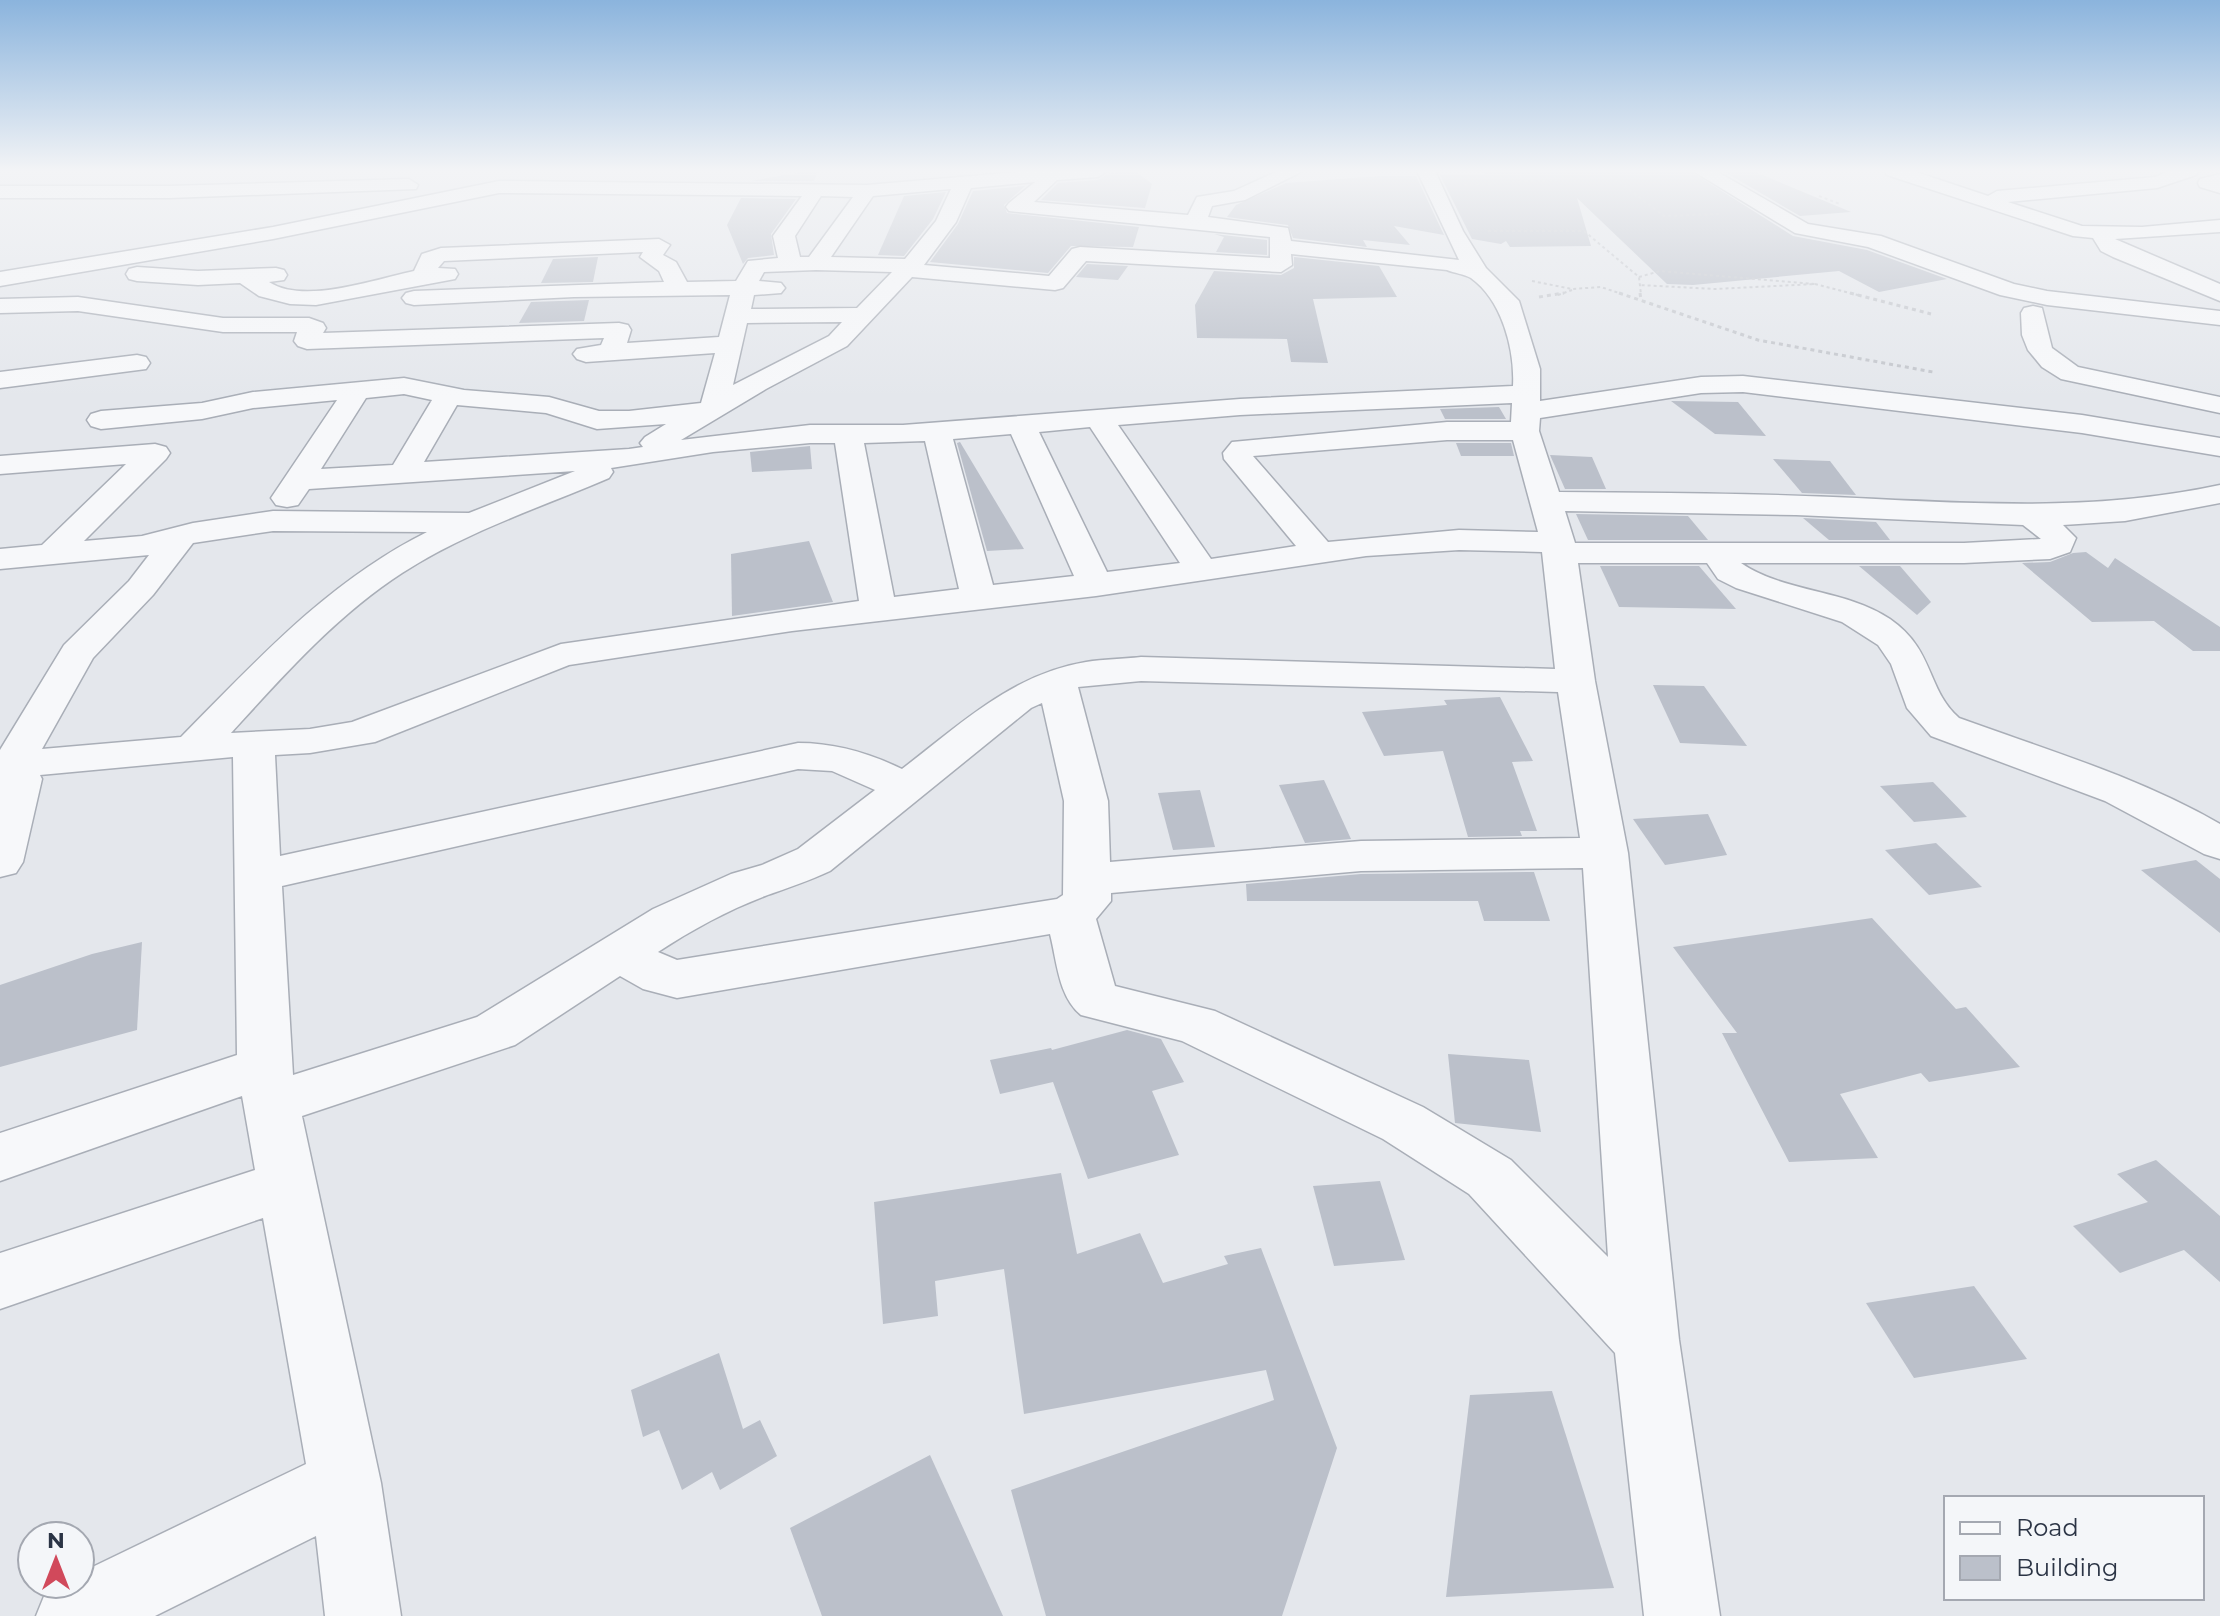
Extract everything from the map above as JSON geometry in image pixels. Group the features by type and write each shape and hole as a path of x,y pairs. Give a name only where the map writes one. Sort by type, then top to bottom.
{"street":[{"path":"0,279 190,246"},
{"path":"198,278 300,246"},
{"path":"786,246 790,263"},
{"path":"816,263 828,246"},
{"path":"193,749 326,614 391,565 476,522 629,458 756,383 824,350 838,341 925,246"},
{"path":"713,410 741,302 756,266 816,263 901,275 1055,283 1080,254 1281,265 1280,246"},
{"path":"1284,246 1448,264 1477,272"},
{"path":"1462,246 1477,272 1507,301 1527,369 1526,412 1554,532 1605,853 1646,1340 1682,1616"},
{"path":"1888,246 2008,290 2040,306 2220,340"},
{"path":"2066,246 2080,251"},
{"path":"2110,246 2155,264 2198,270 2220,278"},
{"path":"75,267 198,278 292,274"},
{"path":"353,270 673,278 741,302 792,288"},
{"path":"246,277 266,293 289,298 341,294 427,270"},
{"path":"273,521 299,480 379,381 427,270"},
{"path":"2198,270 2220,294"},
{"path":"856,288 901,275"},
{"path":"0,326 10,306 91,305 223,325 309,325 314,328 306,337 307,341 405,321 673,278"},
{"path":"2124,281 2149,295 2133,309"},
{"path":"405,321 624,303 741,302 862,315"},
{"path":"2040,306 2133,309 2220,318"},
{"path":"2040,306 2034,341 2052,363 2070,373 2220,405"},
{"path":"0,326 152,314"},
{"path":"405,321 619,330 612,352"},
{"path":"533,358 730,344"},
{"path":"3,382 137,363 74,458"},
{"path":"101,420 202,411 379,381 424,366"},
{"path":"379,381 449,394 549,405 597,420 629,420 713,410"},
{"path":"1319,552 1239,459 1238,453 1242,448 1447,431 1526,412 1701,385 1743,384 2082,424 2220,447"},
{"path":"402,475 449,394"},
{"path":"299,480 629,458 749,439 937,432 1240,407 1526,412"},
{"path":"1099,419 1202,571"},
{"path":"1021,425 1096,585"},
{"path":"937,432 979,598"},
{"path":"848,433 878,610"},
{"path":"0,465 155,453 27,557 0,591"},
{"path":"0,498 38,460"},
{"path":"17,773 193,749 310,741 361,733 561,655 878,610 1202,571 1319,552 1554,532 1796,506 2031,515 2118,513 2180,505 2220,494"},
{"path":"1554,532 1717,553 1964,553 2050,549 2058,545 2059,538 2031,515"},
{"path":"27,557 143,546 181,536 273,521 476,522"},
{"path":"0,862 17,773 77,653 141,588 181,536"},
{"path":"1717,553 1730,572 1748,581 1876,623 1903,652 1915,676 1917,695 1930,715 1945,727 2078,775 2176,816 2220,844"},
{"path":"0,1157 267,1086 496,1031 619,953 705,904 814,860 1017,700 1057,681 1086,673 1141,669 1576,681"},
{"path":"1057,681 1086,801 1080,897 1090,994 1099,1001 1196,1025 1403,1123 1465,1161 1490,1177 1646,1340"},
{"path":"254,743 267,1086 345,1483 363,1616"},
{"path":"259,876 798,756 826,755 857,764 905,788"},
{"path":"619,953 661,976 677,979 1080,897 1361,856 1605,853"},
{"path":"0,1281 287,1185"},
{"path":"74,1616 345,1483"}],"path":[{"path":"1602,246 1639,277"},
{"path":"1639,277 1660,271 1815,284 1931,314"},
{"path":"1477,272 1572,289 1601,287 1758,340 1937,373"},
{"path":"1639,277 1641,300"},
{"path":"1639,285 1715,289 1815,284"}],"building":[{"path":"736,246 773,246 774,255 748,258 743,264"},
{"path":"882,246 912,246 904,256 878,255"},
{"path":"941,246 1071,246 1048,273 930,262"},
{"path":"1219,246 1267,246 1267,255 1216,252"},
{"path":"1628,246 1848,246 1867,250 1947,279 1879,292 1839,271 1693,285 1667,284"},
{"path":"598,257 593,282 541,283 553,259"},
{"path":"1294,257 1379,266 1397,297 1313,299 1328,363 1291,362 1287,339 1197,338 1195,305 1214,271 1281,275 1294,268"},
{"path":"1087,264 1128,266 1118,280 1076,277"},
{"path":"589,300 584,321 519,323 531,302"},
{"path":"1671,401 1738,402 1766,436 1715,434"},
{"path":"1499,407 1506,419 1445,419 1440,409"},
{"path":"960,442 1024,549 987,551 957,443"},
{"path":"1456,443 1511,443 1514,456 1461,456"},
{"path":"810,446 812,469 752,472 750,452"},
{"path":"1550,455 1592,457 1606,489 1565,489"},
{"path":"1773,459 1830,461 1856,495 1802,493"},
{"path":"1576,514 1688,516 1708,540 1588,540"},
{"path":"1803,518 1876,522 1890,540 1829,540"},
{"path":"809,541 833,602 732,616 731,554"},
{"path":"2086,552 2108,568 2115,558 2220,627 2220,651 2193,651 2154,621 2092,622 2022,563 2050,562 2073,553"},
{"path":"1600,566 1699,566 1736,609 1619,607"},
{"path":"1859,566 1900,566 1931,602 1917,615"},
{"path":"1653,685 1704,686 1747,746 1680,743"},
{"path":"1500,697 1533,761 1512,762 1537,831 1520,831 1522,836 1468,837 1443,751 1384,756 1362,712 1447,705 1444,700"},
{"path":"1324,780 1351,839 1305,843 1279,785"},
{"path":"1933,782 1967,817 1914,822 1880,786"},
{"path":"1200,790 1215,847 1173,850 1158,793"},
{"path":"1708,814 1727,855 1665,865 1633,819"},
{"path":"1936,843 1982,887 1929,895 1885,850"},
{"path":"2196,860 2220,879 2220,933 2141,870"},
{"path":"1534,872 1550,921 1484,921 1478,901 1247,901 1246,884 1361,874"},
{"path":"1872,918 1956,1009 1966,1007 2020,1067 1929,1082 1921,1073 1840,1094 1878,1158 1789,1162 1722,1033 1737,1033 1673,947"},
{"path":"142,942 137,1030 0,1067 0,985 92,954"},
{"path":"1127,1030 1161,1039 1184,1082 1152,1091 1179,1155 1088,1179 1053,1082 1000,1094 990,1060 1052,1050"},
{"path":"1448,1054 1529,1060 1541,1132 1455,1123"},
{"path":"2156,1160 2220,1216 2220,1282 2184,1250 2120,1273 2073,1226 2148,1202 2117,1174"},
{"path":"1061,1173 1077,1254 1140,1233 1163,1283 1228,1264 1224,1256 1261,1248 1337,1448 1282,1616 1046,1616 1011,1490 1274,1400 1266,1370 1024,1414 1004,1269 935,1281 938,1316 883,1324 874,1202"},
{"path":"1380,1181 1405,1260 1334,1266 1313,1186"},
{"path":"1974,1286 2027,1359 1914,1378 1866,1303"},
{"path":"719,1353 743,1429 760,1420 777,1456 720,1490 712,1472 682,1490 659,1430 643,1437 631,1390"},
{"path":"1552,1391 1614,1588 1446,1597 1470,1395"},
{"path":"930,1455 1003,1616 822,1616 790,1528"}]}
